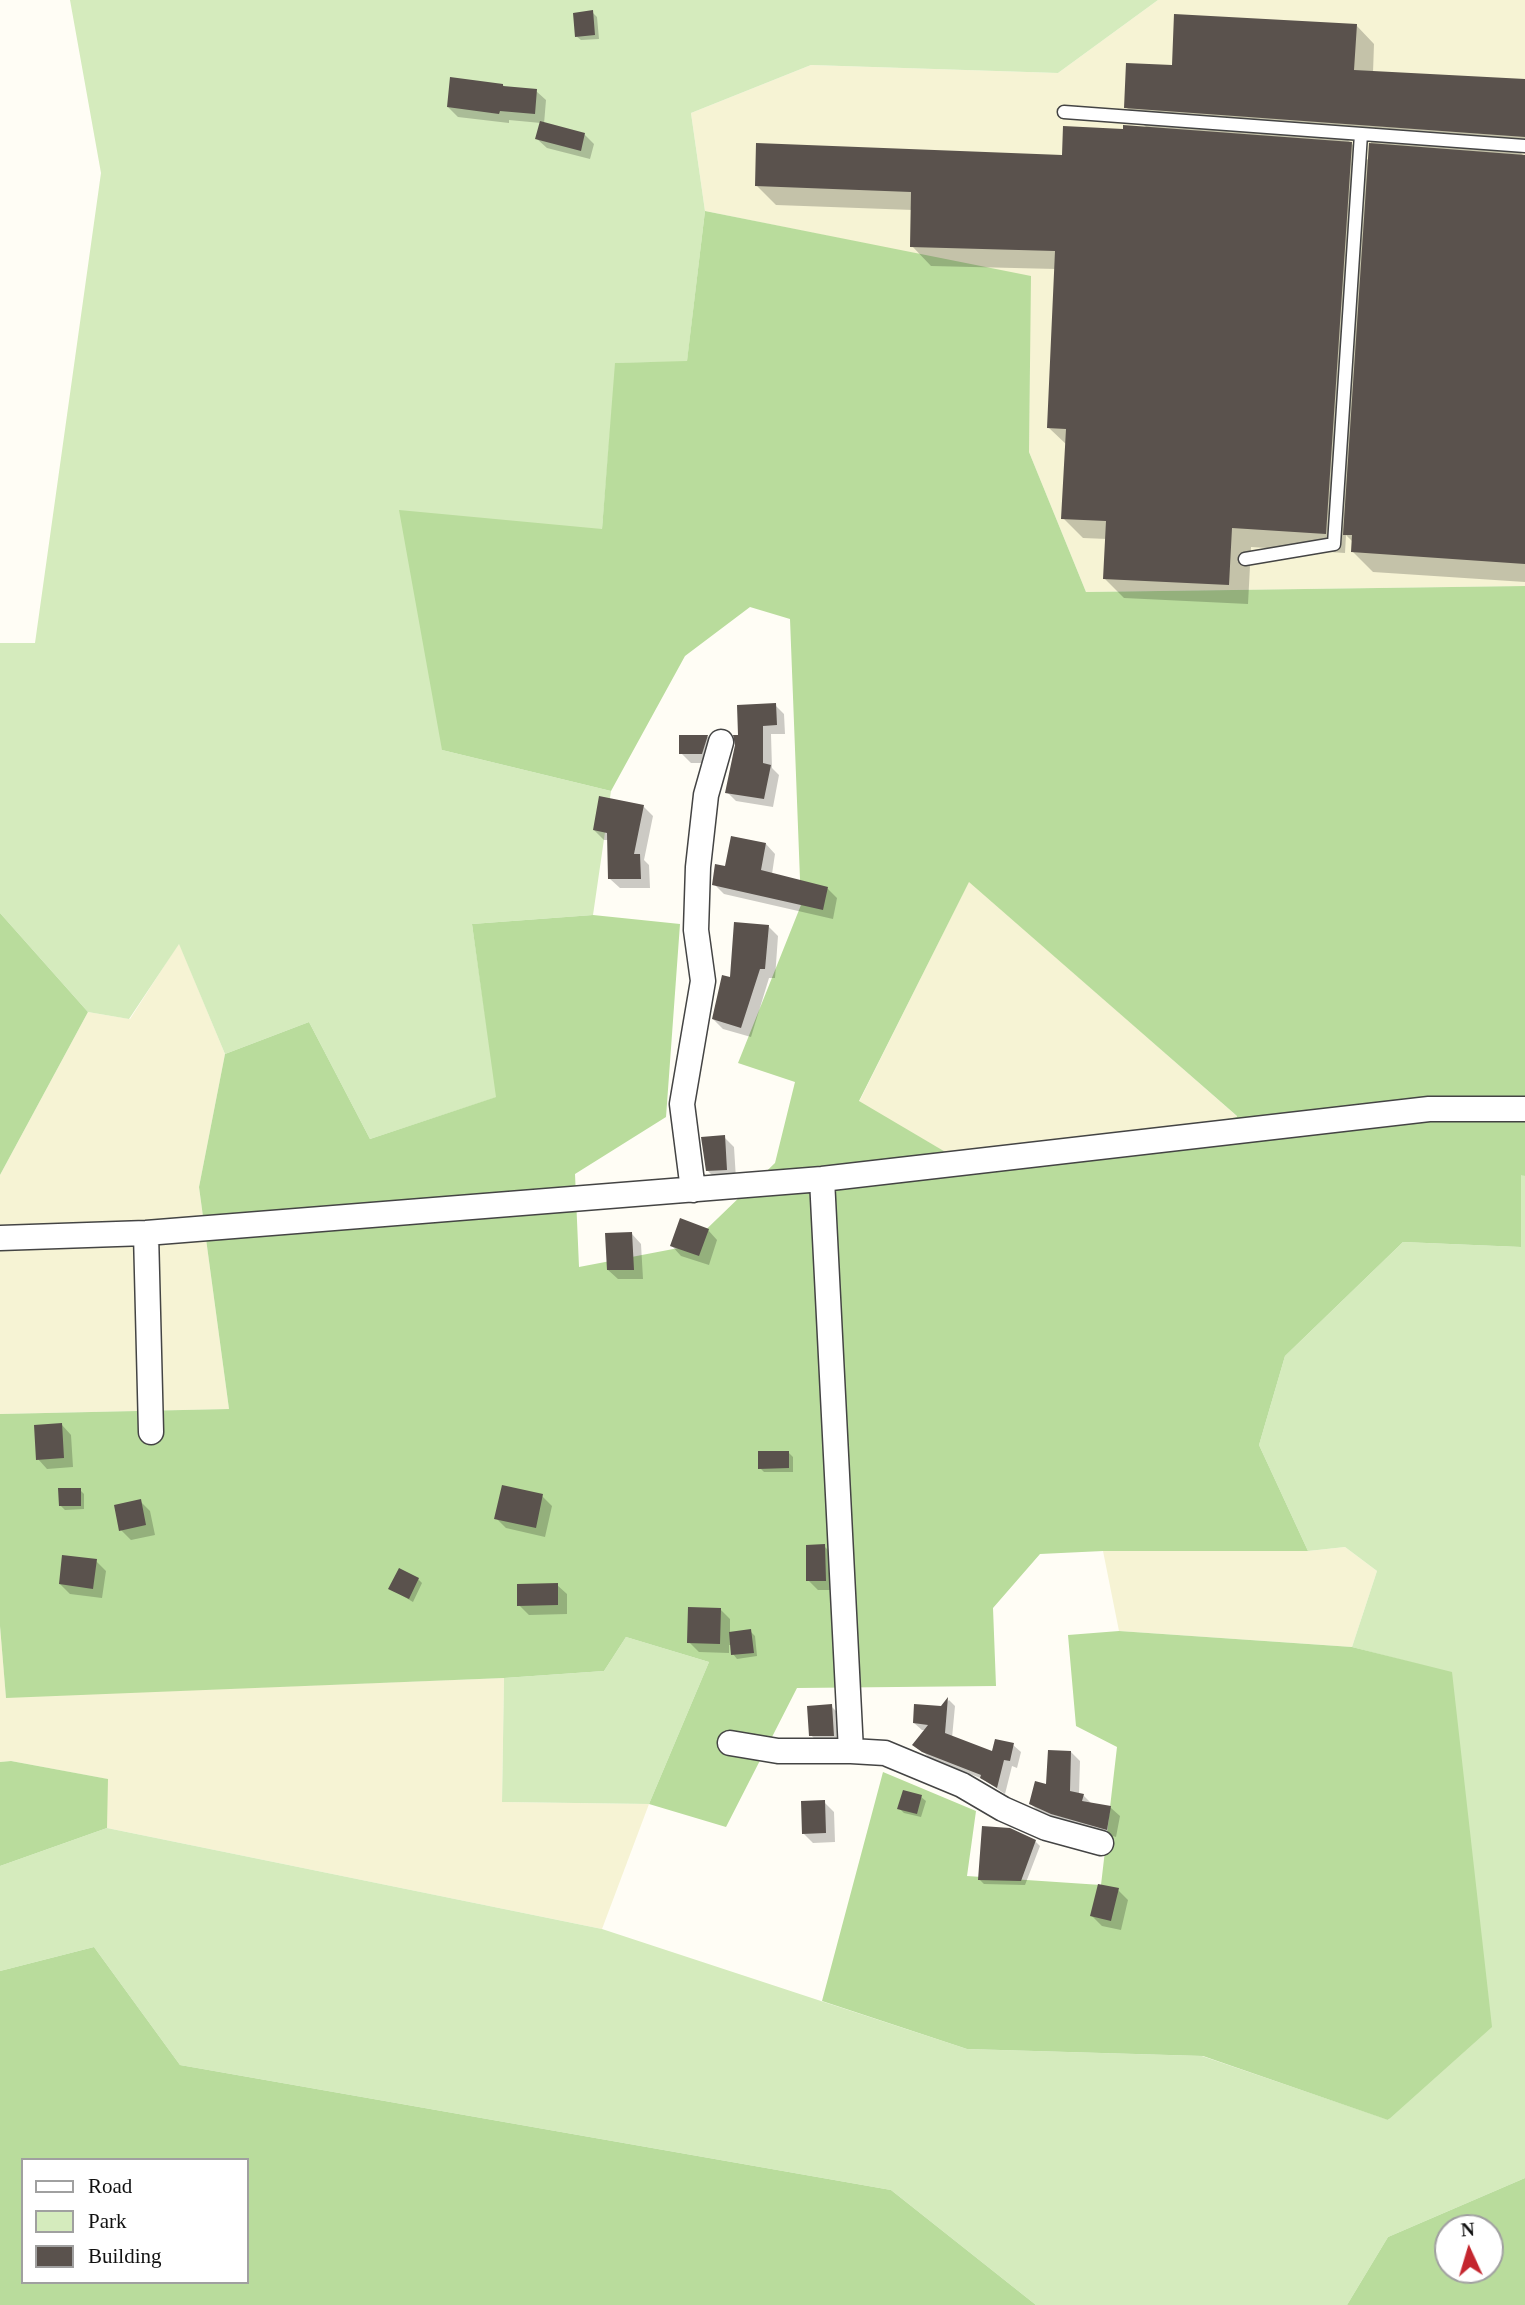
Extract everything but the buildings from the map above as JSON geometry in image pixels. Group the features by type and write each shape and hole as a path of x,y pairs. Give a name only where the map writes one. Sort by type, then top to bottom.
{"street":[{"path":"693,1190 682,1104 703,981 696,930 698,867 706,795 721,742"},
{"path":"0,1238 146,1233 693,1190 822,1179 1429,1109 1525,1109"},
{"path":"822,1179 851,1751"},
{"path":"146,1233 151,1433"},
{"path":"730,1743 778,1751 885,1753 961,1785 1003,1809 1046,1828 1101,1843"}],"lane":[{"path":"1064,113 1525,146"},
{"path":"1245,559 1334,544 1361,134"}],"shaded area":[{"path":"1158,0 1525,0 1525,586 1086,592 1029,452 1030,277 705,211 691,113 811,65 1058,73"},
{"path":"969,881 1238,1117 976,1170 859,1102"},
{"path":"179,943 225,1054 199,1187 229,1409 0,1414 0,1175 88,1012 130,1019"},
{"path":"1345,1547 1377,1571 1352,1647 1119,1631 1103,1551 1308,1551"},
{"path":"0,1626 6,1697 504,1678 502,1802 649,1804 602,1929 107,1828 107,1779 11,1761 0,1762"}],"green space":[{"path":"70,0 1158,0 1058,73 811,65 691,113 705,211 687,362 616,363 602,529 442,750 611,791 593,915 472,924 497,1097 370,1139 309,1022 225,1054 179,944 129,1019 88,1012 0,913 0,643 35,643 101,173"},
{"path":"705,211 1031,276 1029,452 1086,592 1525,586 1525,1176 1521,1175 1521,1247 1403,1242 1285,1356 1259,1445 1308,1551 1103,1551 1040,1554 993,1608 996,1686 797,1688 726,1827 649,1804 709,1662 626,1637 604,1671 504,1678 6,1698 0,1626 0,1414 229,1409 199,1187 225,1054 309,1022 370,1139 496,1097 472,924 593,915 680,924 666,1117 575,1174 579,1267 689,1246 775,1163 795,1082 738,1063 801,905 790,619 750,607 685,656 611,791 442,750 399,510 602,529 615,363 687,361","holes":["969,882 1237,1116 976,1170 859,1101"]},
{"path":"0,913 88,1012 0,1175"},
{"path":"1521,1174 1525,1176 1525,2178 1441,2214 1434,2214 1434,2217 1388,2237 1347,2305 1036,2305 891,2190 180,2065 94,1947 0,1971 0,1866 107,1828 602,1929 967,2049 1202,2056 1389,2120 1452,1673 1352,1647 1377,1571 1345,1547 1308,1551 1259,1445 1285,1356 1403,1242 1521,1247"},
{"path":"1119,1631 1352,1647 1452,1672 1492,2027 1388,2120 1203,2056 967,2049 822,2001 883,1772 976,1811 967,1876 1101,1885 1117,1747 1076,1726 1068,1635"},
{"path":"626,1637 709,1662 649,1804 502,1802 504,1678 604,1671"},
{"path":"11,1761 108,1779 107,1828 0,1866 0,1762"},
{"path":"94,1947 180,2065 891,2190 1036,2305 0,2305 0,1971"},
{"path":"1525,2178 1525,2305 1347,2305 1388,2237 1434,2217 1434,2284 1504,2284 1504,2214 1441,2214"}]}
